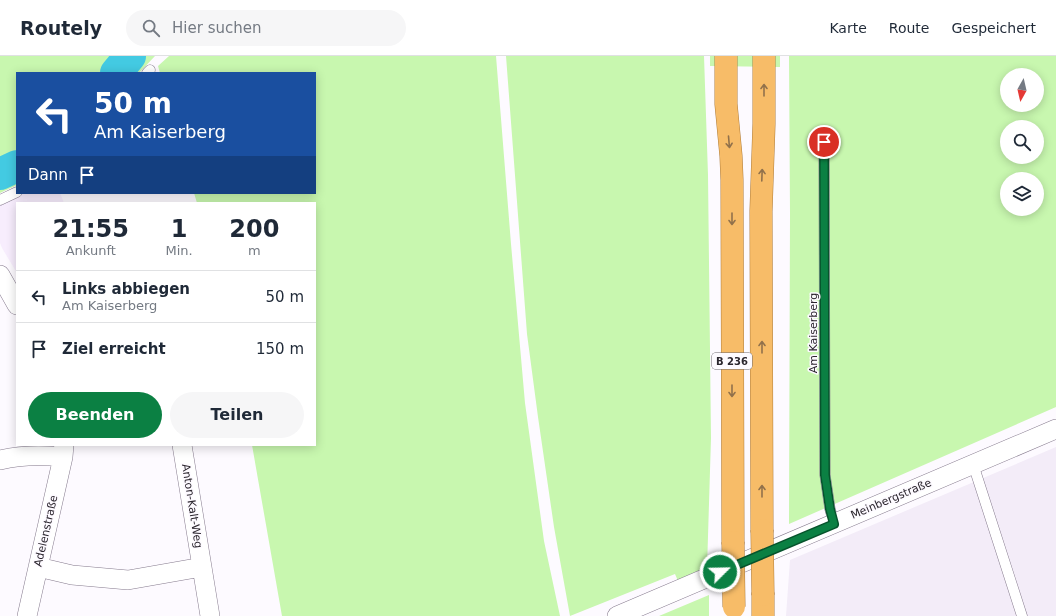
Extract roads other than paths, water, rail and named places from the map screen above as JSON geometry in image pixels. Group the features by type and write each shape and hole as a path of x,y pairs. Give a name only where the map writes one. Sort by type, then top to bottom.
{"highway":[{"name":"B 236","path":"726,56 726,104 732,180 734,612"},
{"name":"B 236","path":"763,606 761,211 764,124 764,56"}],"street":[{"path":"0,275 16,303"},
{"name":"Meinbergstraße","path":"617,616 1056,429"},
{"name":"Anton-Kalt-Weg","path":"182,446 210,616"},
{"path":"0,460 30,456 52,456 64,451"},
{"name":"Adelenstraße","path":"27,616 64,451"},
{"path":"38,566 72,575 128,580 202,567"}],"lane":[{"name":"Am Kaiserberg","path":"824,142 825,475 830,509 834,524"},
{"path":"0,200 16,192"},
{"path":"973,464 1022,616"}],"waterway":[{"path":"117,72 130,56"},
{"path":"0,174 16,166"}]}
